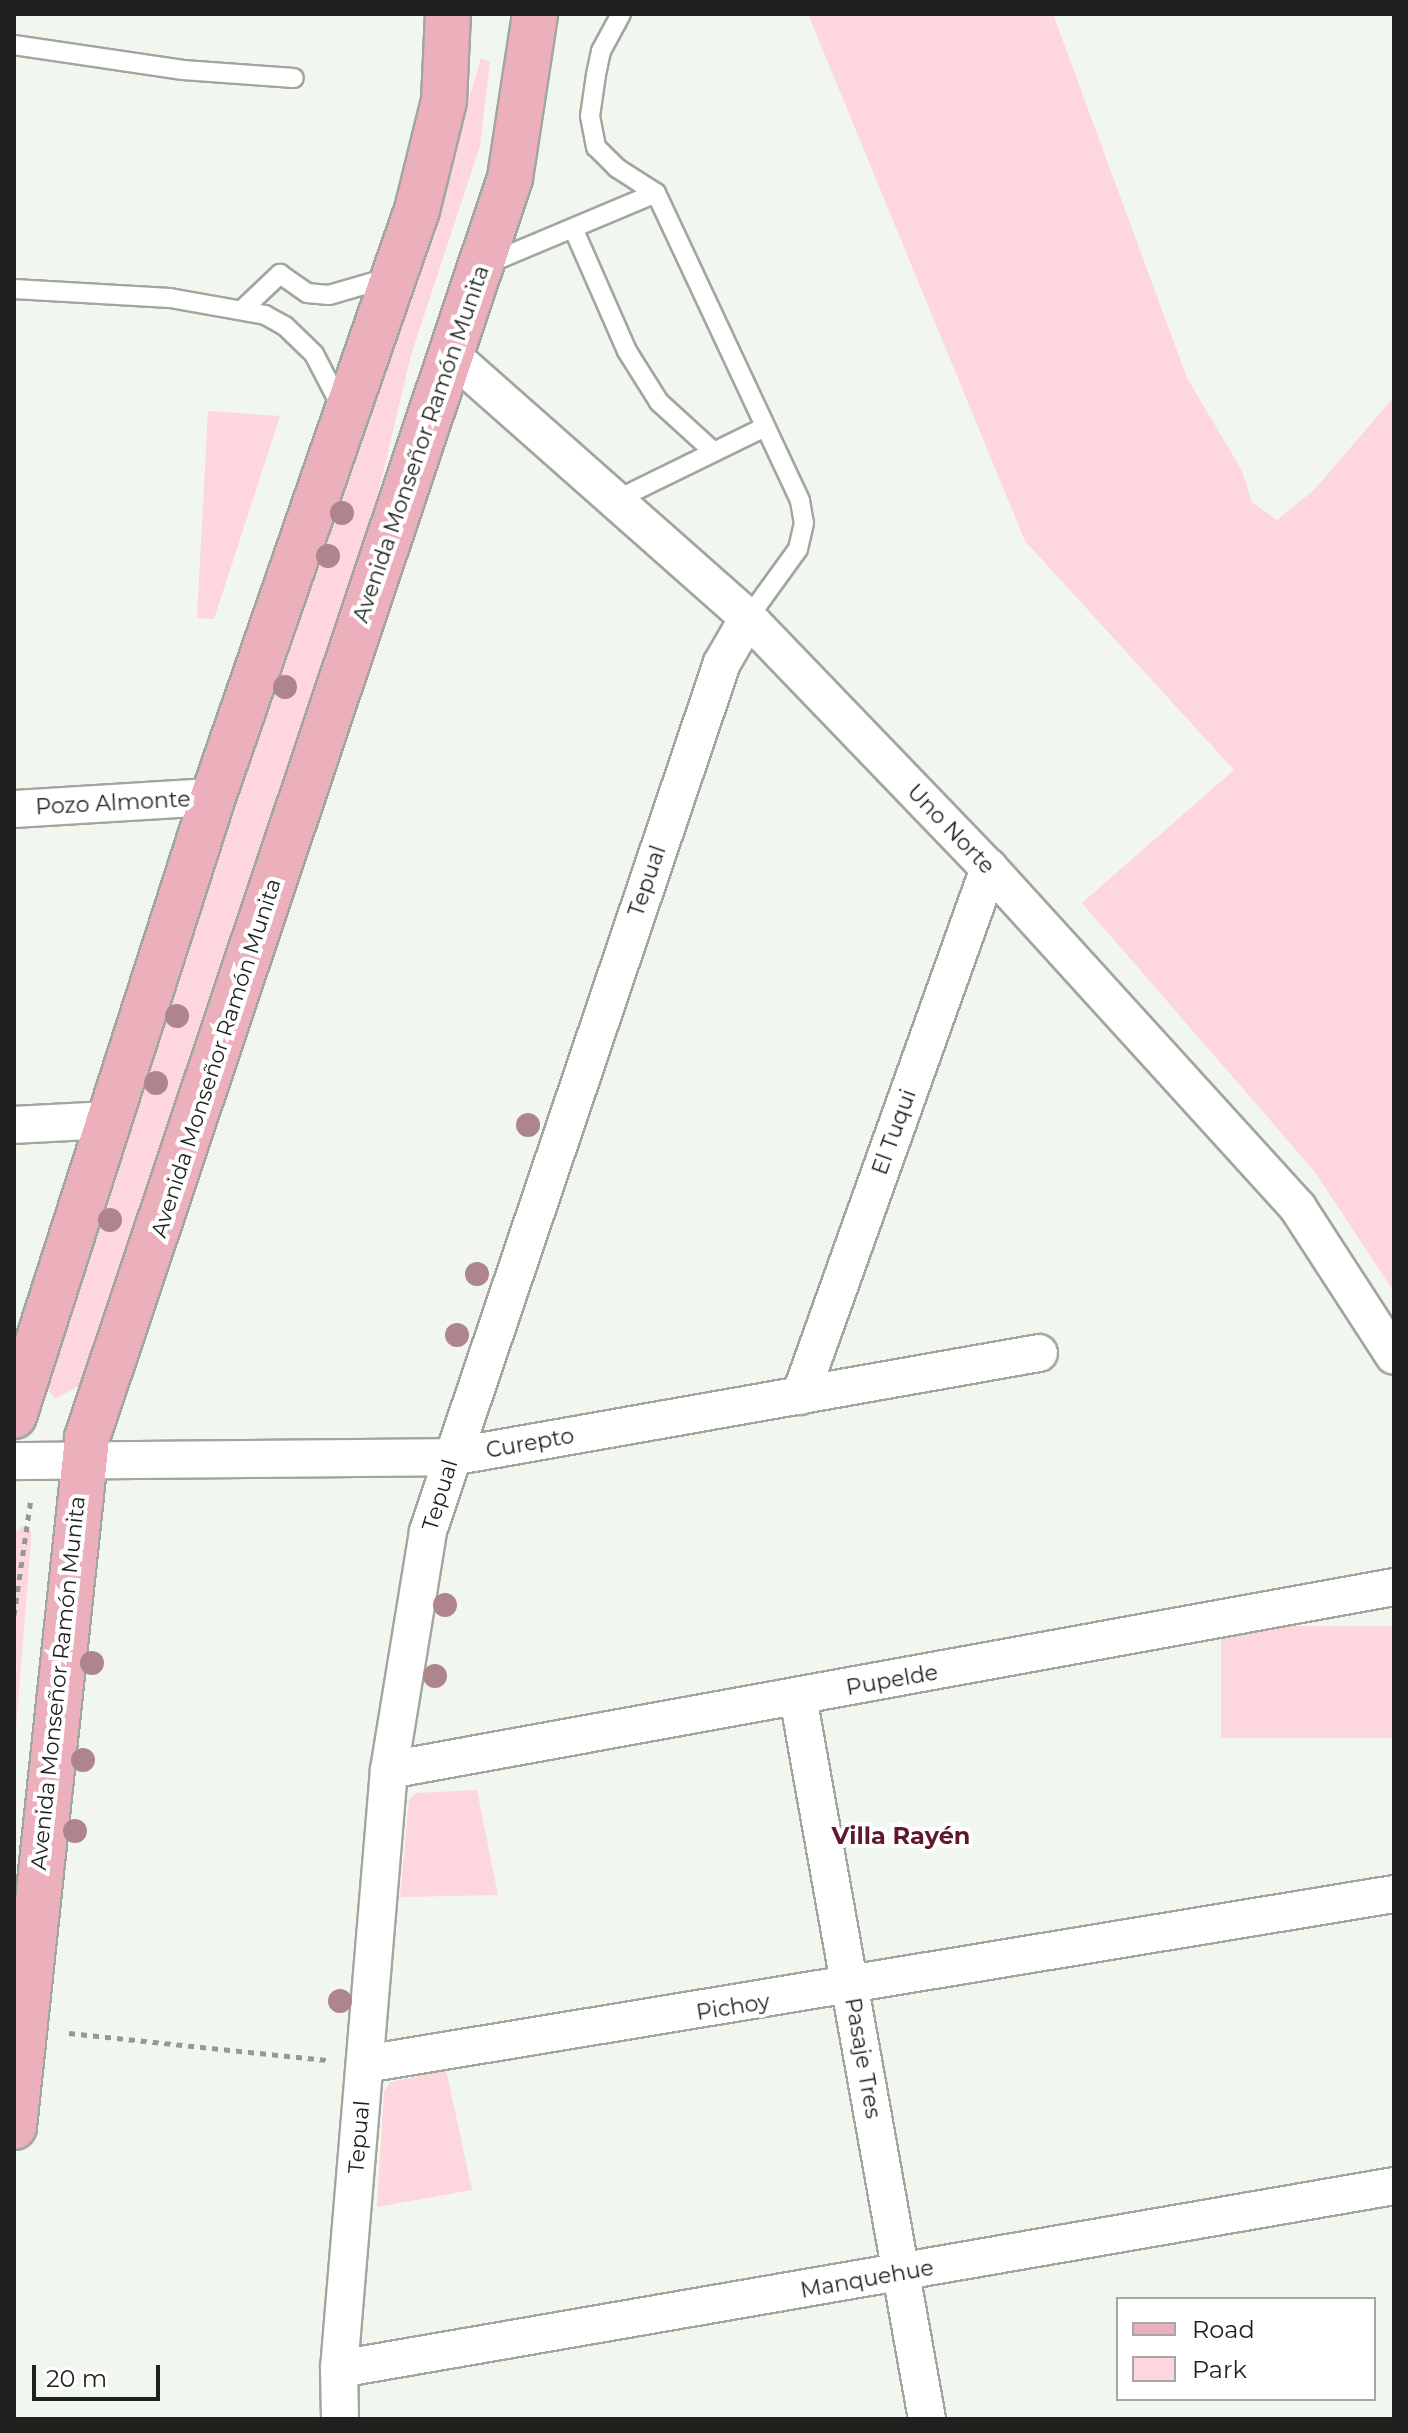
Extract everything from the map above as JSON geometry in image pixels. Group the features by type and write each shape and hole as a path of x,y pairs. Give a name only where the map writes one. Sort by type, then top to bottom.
{"main road":[{"path":"14,1416 213,797 393,277 439,128 448,14"},
{"name":"Avenida Monseñor Ramón Munita","path":"14,2127 82,1459 481,267 518,144 535,14"}],"street":[{"name":"Uno Norte","path":"451,355 618,499 748,618 989,868 1298,1208 1394,1356"},
{"name":"Tepual","path":"340,2419 339,2369 389,1770 428,1531 722,663 748,618"},
{"name":"Pozo Almonte","path":"14,809 213,797"},
{"name":"El Tuqui","path":"800,1396 989,868"},
{"path":"14,1125 110,1120"},
{"name":"Curepto","path":"14,1461 451,1457 1039,1353"},
{"name":"Pupelde","path":"389,1770 1394,1587"},
{"name":"Pasaje Tres","path":"798,1697 927,2419"},
{"name":"Pichoy","path":"365,2064 850,1987 1394,1894"},
{"name":"Manquehue","path":"339,2369 1394,2186"}],"lane":[{"path":"621,14 601,51 592,133 603,156 656,193 800,501 803,536 748,618"},
{"path":"14,45 183,70 294,78"},
{"path":"481,267 656,193"},
{"path":"573,228 627,351 659,402 714,452"},
{"path":"244,308 280,274 307,293 329,295 393,277"},
{"path":"14,289 244,308 285,326 302,340 344,412"},
{"path":"618,499 765,427"}],"path":[{"path":"69,2033 365,2064"}],"green space":[{"path":"808,14 1053,14 1187,378 1242,471 1252,502 1277,520 1314,490 1394,397 1394,1292 1315,1172 1082,903 1234,770 1025,541"},
{"path":"481,58 490,62 480,146 411,355 372,519 95,1354 80,1385 55,1399 49,1391 51,1374 67,1314 355,422 445,181"},
{"path":"208,411 280,416 214,619 197,618"},
{"path":"22,1526 31,1531 31,1541 14,1753 14,1534"},
{"path":"1221,1626 1394,1626 1394,1738 1221,1738"},
{"path":"477,1790 498,1895 400,1897 409,1800 416,1793"},
{"path":"446,2070 472,2190 377,2207 384,2091 391,2082"}],"district":[{"name":"Villa Rayén","path":"901,1836"}]}
